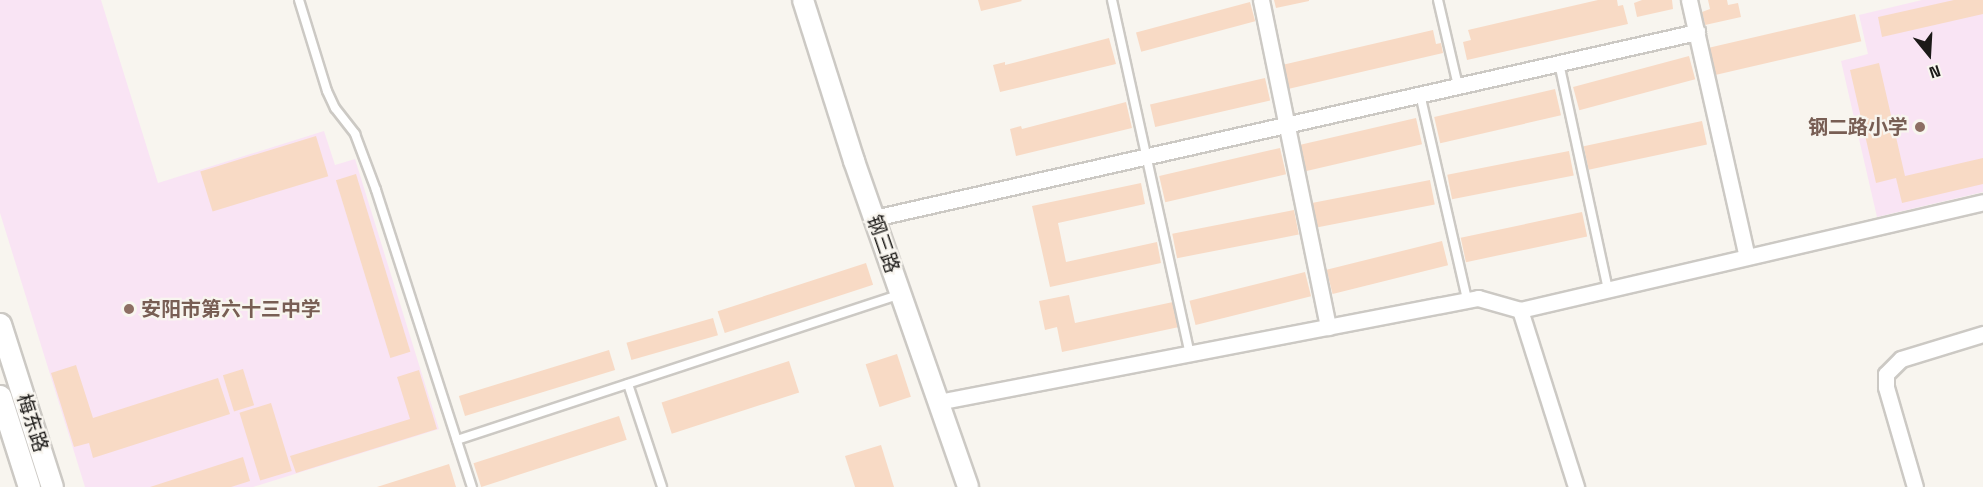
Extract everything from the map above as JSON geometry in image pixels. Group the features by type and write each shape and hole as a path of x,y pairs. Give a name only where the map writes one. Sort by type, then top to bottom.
{"main road":[{"name":"梅东路","path":"0,324 52,487"},
{"name":"梅东路","path":"0,396 29,487"}],"street":[{"name":"钢三路","path":"803,0 874,218 968,487"},
{"path":"1261,0 1328,327"},
{"path":"1689,0 1747,257"},
{"path":"874,218 1696,32"},
{"path":"938,402 1467,300 1491,300 1520,310 1983,202"},
{"path":"1520,310 1576,487"},
{"path":"1915,487 1886,387 1886,374 1901,359 1983,334"}],"lane":[{"path":"299,0 327,91 335,108 355,134 376,190 472,487"},
{"path":"1112,0 1190,354"},
{"path":"1438,0 1458,86"},
{"path":"1559,63 1608,289"},
{"path":"1420,94 1467,300"},
{"path":"457,440 901,295"},
{"path":"628,384 662,487"}],"shaded area":[{"name":"安阳市第六十三中学","path":"0,0 101,0 158,183 324,131 335,165 355,159 439,429 253,487 85,487 0,213"},
{"name":"钢二路小学","path":"1922,0 1983,0 1983,192 1877,217 1841,61 1868,54 1859,15"}],"building":[{"path":"978,0 1021,0 1022,1 981,11"},
{"path":"1274,0 1309,0 1309,1 1276,8"},
{"path":"1598,0 1617,0 1618,6 1623,5 1628,24 1467,60 1463,42 1471,40 1468,30"},
{"path":"1642,0 1672,0 1673,9 1637,17 1634,3"},
{"path":"1708,0 1727,0 1728,5 1738,3 1741,17 1705,25 1702,12 1710,9"},
{"path":"1954,0 1983,0 1983,14 1882,37 1878,17"},
{"path":"1250,2 1255,21 1141,52 1136,33"},
{"path":"1855,14 1861,41 1714,75 1708,48"},
{"path":"1433,30 1436,44 1441,43 1443,53 1288,89 1282,65"},
{"path":"1109,38 1116,64 1000,92 993,65 1005,62 1005,65"},
{"path":"1689,56 1695,79 1579,110 1573,87"},
{"path":"1879,63 1905,176 1983,158 1983,184 1902,203 1896,178 1876,183 1850,70"},
{"path":"1265,78 1270,100 1155,127 1150,105"},
{"path":"1555,89 1561,115 1440,143 1434,117"},
{"path":"1126,102 1132,128 1016,156 1010,129 1021,126 1022,129"},
{"path":"1416,118 1422,144 1302,172 1296,146"},
{"path":"1702,121 1707,144 1589,170 1584,146"},
{"path":"316,136 328,176 213,212 200,171"},
{"path":"1280,148 1286,174 1165,202 1159,176"},
{"path":"1569,151 1574,176 1452,199 1447,175"},
{"path":"356,174 410,352 390,358 336,180"},
{"path":"1430,180 1435,205 1314,228 1309,203"},
{"path":"1141,183 1145,204 1058,223 1066,262 1157,242 1161,263 1050,287 1032,206"},
{"path":"1294,210 1299,235 1177,258 1172,234"},
{"path":"1582,212 1587,236 1466,262 1461,238"},
{"path":"1442,241 1448,265 1333,294 1327,270"},
{"path":"866,263 873,285 725,333 718,311"},
{"path":"1305,272 1311,296 1196,325 1190,301"},
{"path":"1069,295 1075,323 1173,302 1179,327 1062,352 1057,327 1045,330 1039,301"},
{"path":"713,318 718,335 631,360 626,343"},
{"path":"609,350 615,370 465,416 459,396"},
{"path":"897,354 911,397 880,407 866,364"},
{"path":"789,361 799,392 672,434 662,402"},
{"path":"76,365 93,418 218,378 230,414 93,458 89,443 74,447 51,373"},
{"path":"243,369 254,405 234,411 223,375"},
{"path":"419,370 437,429 296,473 290,456 410,419 397,377"},
{"path":"271,403 292,471 260,481 239,413"},
{"path":"619,416 627,440 481,487 473,463"},
{"path":"881,445 894,487 855,487 845,456"},
{"path":"243,457 250,481 231,487 150,487"},
{"path":"449,464 456,487 377,487"}],"place":[{"name":"钢二路小学","path":"1920,127"},
{"name":"安阳市第六十三中学","path":"129,309"}]}
